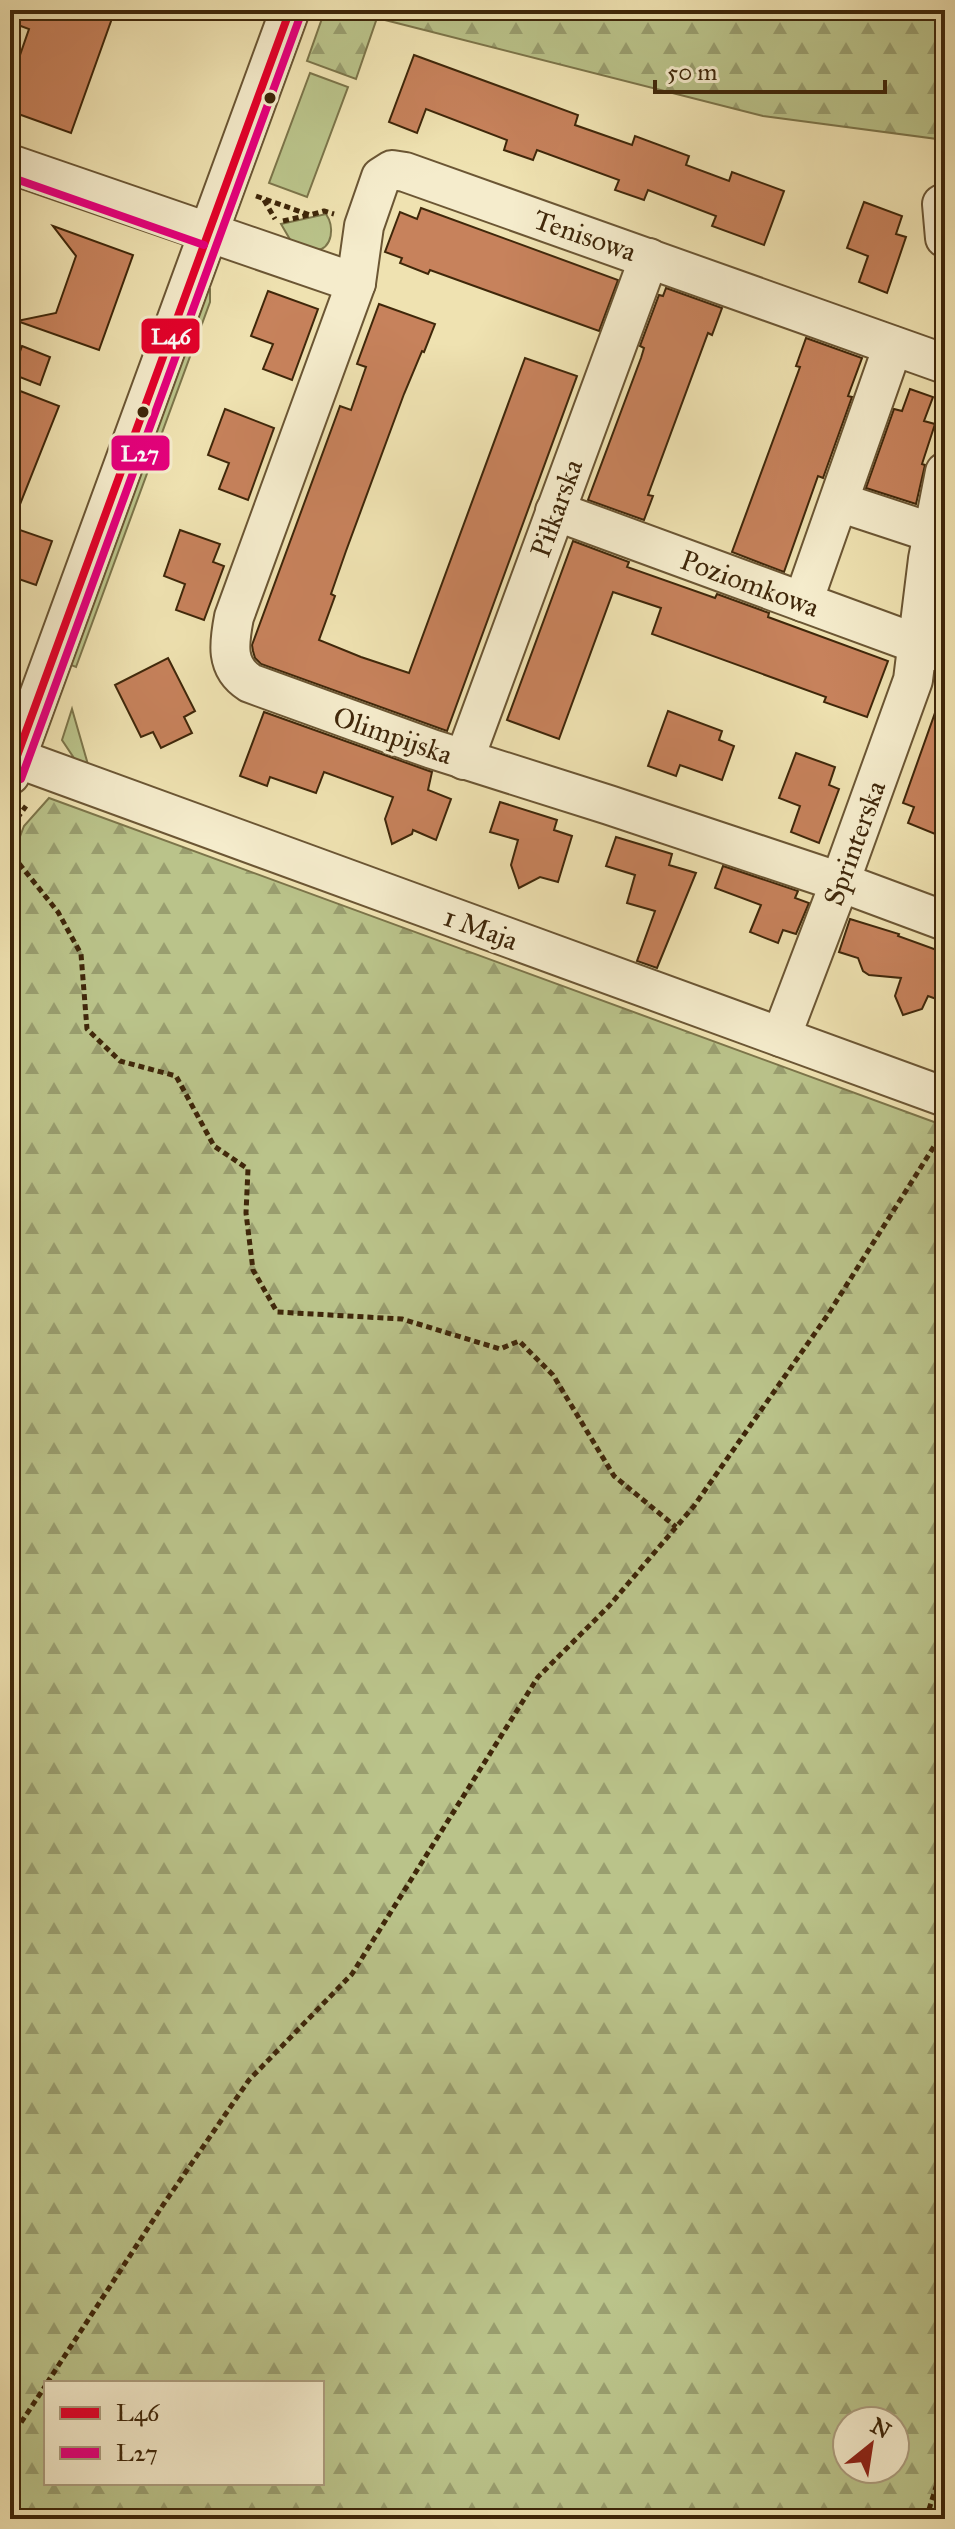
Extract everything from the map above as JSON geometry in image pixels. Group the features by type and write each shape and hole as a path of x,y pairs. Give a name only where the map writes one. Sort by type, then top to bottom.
{"street":[{"path":"19,777 208,234 290,10"},
{"path":"10,164 356,283"},
{"name":"Tenisowa","path":"356,283 364,226 381,177 392,170 405,172 945,364"},
{"name":"Piłkarska","path":"464,760 649,258"},
{"name":"Olimpijska","path":"356,283 234,617 228,646 239,676 250,683 464,760 840,882 945,921"},
{"path":"803,602 893,346"},
{"name":"Sprinterska","path":"781,1037 913,680 931,650 933,533 945,472"},
{"name":"Poziomkowa","path":"555,511 931,650"},
{"path":"834,516 933,533"},
{"name":"1 Maja","path":"19,777 781,1037 945,1097"}],"path":[{"path":"251,194 310,215 324,211 364,226"},
{"path":"10,837 16,820 19,777"},
{"path":"13,856 58,912 81,954 87,1029 120,1061 176,1076 214,1146 248,1169 246,1213 253,1270 277,1312 402,1319 500,1349 519,1341 553,1375 614,1476 676,1527"},
{"path":"48,2381 249,2080 352,1974 538,1677 609,1606 694,1506 827,1316 945,1128"},
{"path":"10,2439 44,2387"},
{"path":"926,2519 945,2458"}],"green space":[{"path":"325,10 945,10 945,140 763,116 377,18 356,79 307,61"},
{"path":"310,73 348,87 307,197 269,183"},
{"path":"326,214 331,236 326,246 315,251 295,248 281,224"},
{"path":"205,286 210,289 210,302 76,667 66,663"},
{"path":"72,709 89,768 74,758 62,740"},
{"path":"49,798 945,1126 945,2519 10,2519 10,863 24,826"}],"building":[{"path":"10,10 115,10 71,133 10,111 10,84 29,29 10,22"},
{"path":"414,55 578,115 575,125 632,145 635,136 689,156 686,165 729,181 732,172 784,191 764,245 712,226 716,216 648,190 644,200 615,190 619,180 537,150 533,160 504,150 507,140 426,109 417,133 389,122"},
{"path":"864,202 902,216 896,234 906,237 887,293 859,282 868,256 847,248"},
{"path":"421,208 618,280 599,331 430,270 428,274 400,263 402,258 385,252 400,212 417,219"},
{"path":"53,226 133,255 99,350 17,321 56,313 76,256"},
{"path":"666,288 722,308 712,335 708,333 648,495 653,496 644,520 588,500 641,358 644,348 640,346 659,295 663,296"},
{"path":"268,291 318,309 292,380 263,369 273,344 251,336"},
{"path":"379,304 435,324 404,394 346,551 331,594 335,596 319,640 361,657 409,673 525,358 577,376 447,731 261,664 255,658 252,645 340,406 351,410 366,367 357,364"},
{"path":"806,338 862,358 848,396 852,397 823,478 818,476 784,572 732,552 800,367 796,366"},
{"path":"22,346 50,357 40,385 12,374"},
{"path":"15,389 59,406 11,527 52,541 36,585 10,576 10,403"},
{"path":"910,389 933,397 924,421 935,424 922,464 925,465 916,504 866,488 894,409 902,411"},
{"path":"225,409 274,428 248,500 219,489 229,463 208,455"},
{"path":"180,530 220,544 213,562 224,566 204,620 176,610 185,584 164,576"},
{"path":"573,541 629,562 627,567 715,598 717,594 769,613 768,617 888,661 867,717 824,702 826,697 652,634 661,608 613,592 559,739 507,720"},
{"path":"168,658 195,711 184,717 192,733 161,748 153,732 141,737 115,685"},
{"path":"941,696 945,697 945,838 908,823 914,807 903,803"},
{"path":"668,711 722,731 719,740 734,746 722,780 680,765 676,776 648,766"},
{"path":"264,712 432,772 428,790 451,799 436,840 413,830 412,834 392,844 385,819 393,797 324,772 316,793 270,777 267,786 240,776"},
{"path":"796,753 835,767 829,785 839,789 819,843 791,832 800,806 779,798"},
{"path":"500,802 557,820 554,830 572,836 558,882 540,877 519,888 511,865 518,840 490,832"},
{"path":"616,837 672,854 669,865 696,873 657,968 637,961 655,911 627,903 635,875 606,866"},
{"path":"723,866 798,891 795,898 809,903 796,934 783,930 778,943 750,932 761,905 715,888"},
{"path":"850,919 945,953 945,1002 928,996 922,1009 903,1015 895,996 901,978 869,975 863,971 858,958 839,952"}],"transit line":[{"name":"L46","path":"10,775 290,10"},
{"name":"L27","path":"21,779 301,14"},
{"name":"L27","path":"10,177 204,245"}]}
